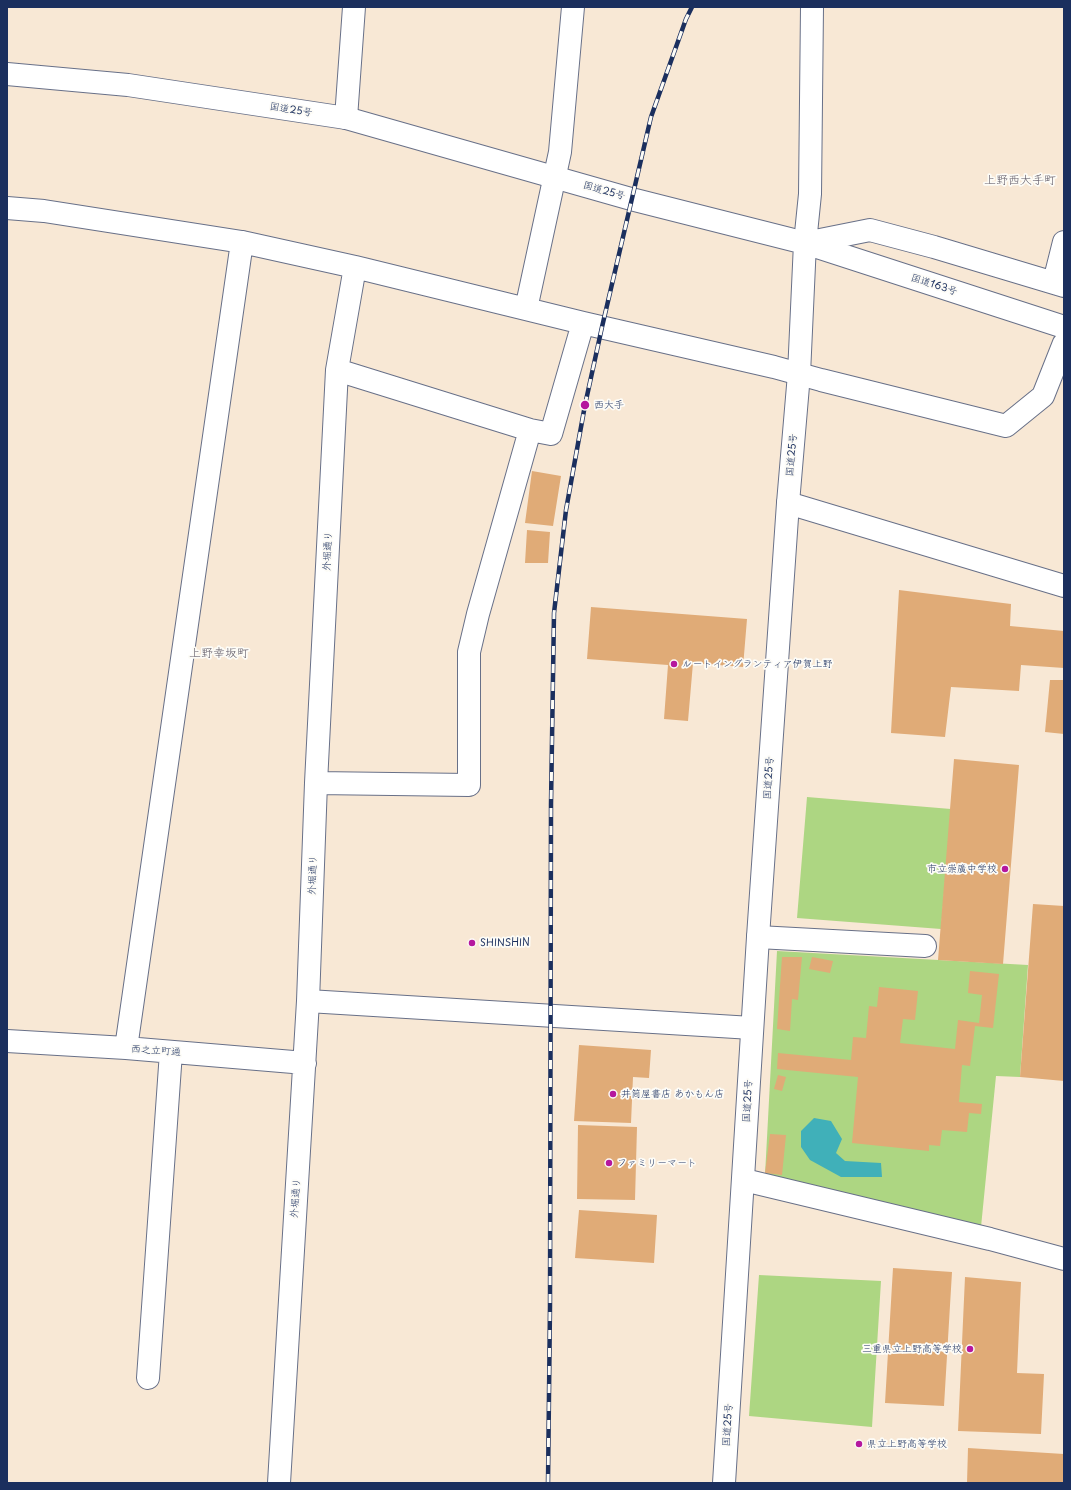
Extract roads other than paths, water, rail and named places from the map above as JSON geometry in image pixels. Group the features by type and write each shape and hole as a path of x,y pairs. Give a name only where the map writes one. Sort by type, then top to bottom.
{"main road":[{"path":"346,118 354,7"},
{"path":"526,309 560,152 572,7"},
{"path":"812,7 810,194 805,243 870,230 934,247 1059,284 1064,242"},
{"name":"国道25号","path":"7,74 128,85 346,118 631,198 805,243 799,374 788,503 758,937 724,1483"},
{"path":"7,208 44,211 242,242 774,367 1006,426 1043,396 1064,343"},
{"path":"126,1048 242,242"},
{"name":"国道163号","path":"805,243 1064,327"},
{"name":"外堀通り","path":"278,1483 305,1062 316,783 337,370 355,268"},
{"path":"337,370 530,430 551,434 583,323"},
{"path":"316,783 469,785 469,652 478,614 530,430"},
{"path":"788,503 1064,586"},
{"path":"758,937 925,946"},
{"path":"308,1001 752,1028"},
{"name":"西之立町通","path":"7,1041 126,1048 305,1062"},
{"path":"148,1378 171,1052"},
{"path":"744,1180 990,1239 1064,1259"}],"water":[{"path":"814,1118 831,1121 842,1139 836,1153 845,1161 881,1163 882,1177 841,1177 810,1160 801,1147 801,1131"}],"railway":[{"path":"548,1483 550,1306 551,804 554,613 566,510 585,405 602,327 651,117 686,19 692,7"}],"place":[{"name":"西大手","path":"585,405"},
{"name":"ルートイングランティア伊賀上野","path":"674,664"},
{"name":"市立崇廣中学校","path":"1005,869"},
{"name":"SHINSHIN","path":"472,943"},
{"name":"井筒屋書店 あかもん店","path":"613,1094"},
{"name":"ファミリーマート","path":"609,1163"},
{"name":"三重県立上野高等学校","path":"970,1349"},
{"name":"県立上野高等学校","path":"859,1444"}],"district":[{"name":"上野西大手町","path":"1020,181"},
{"name":"上野幸坂町","path":"219,654"}]}
